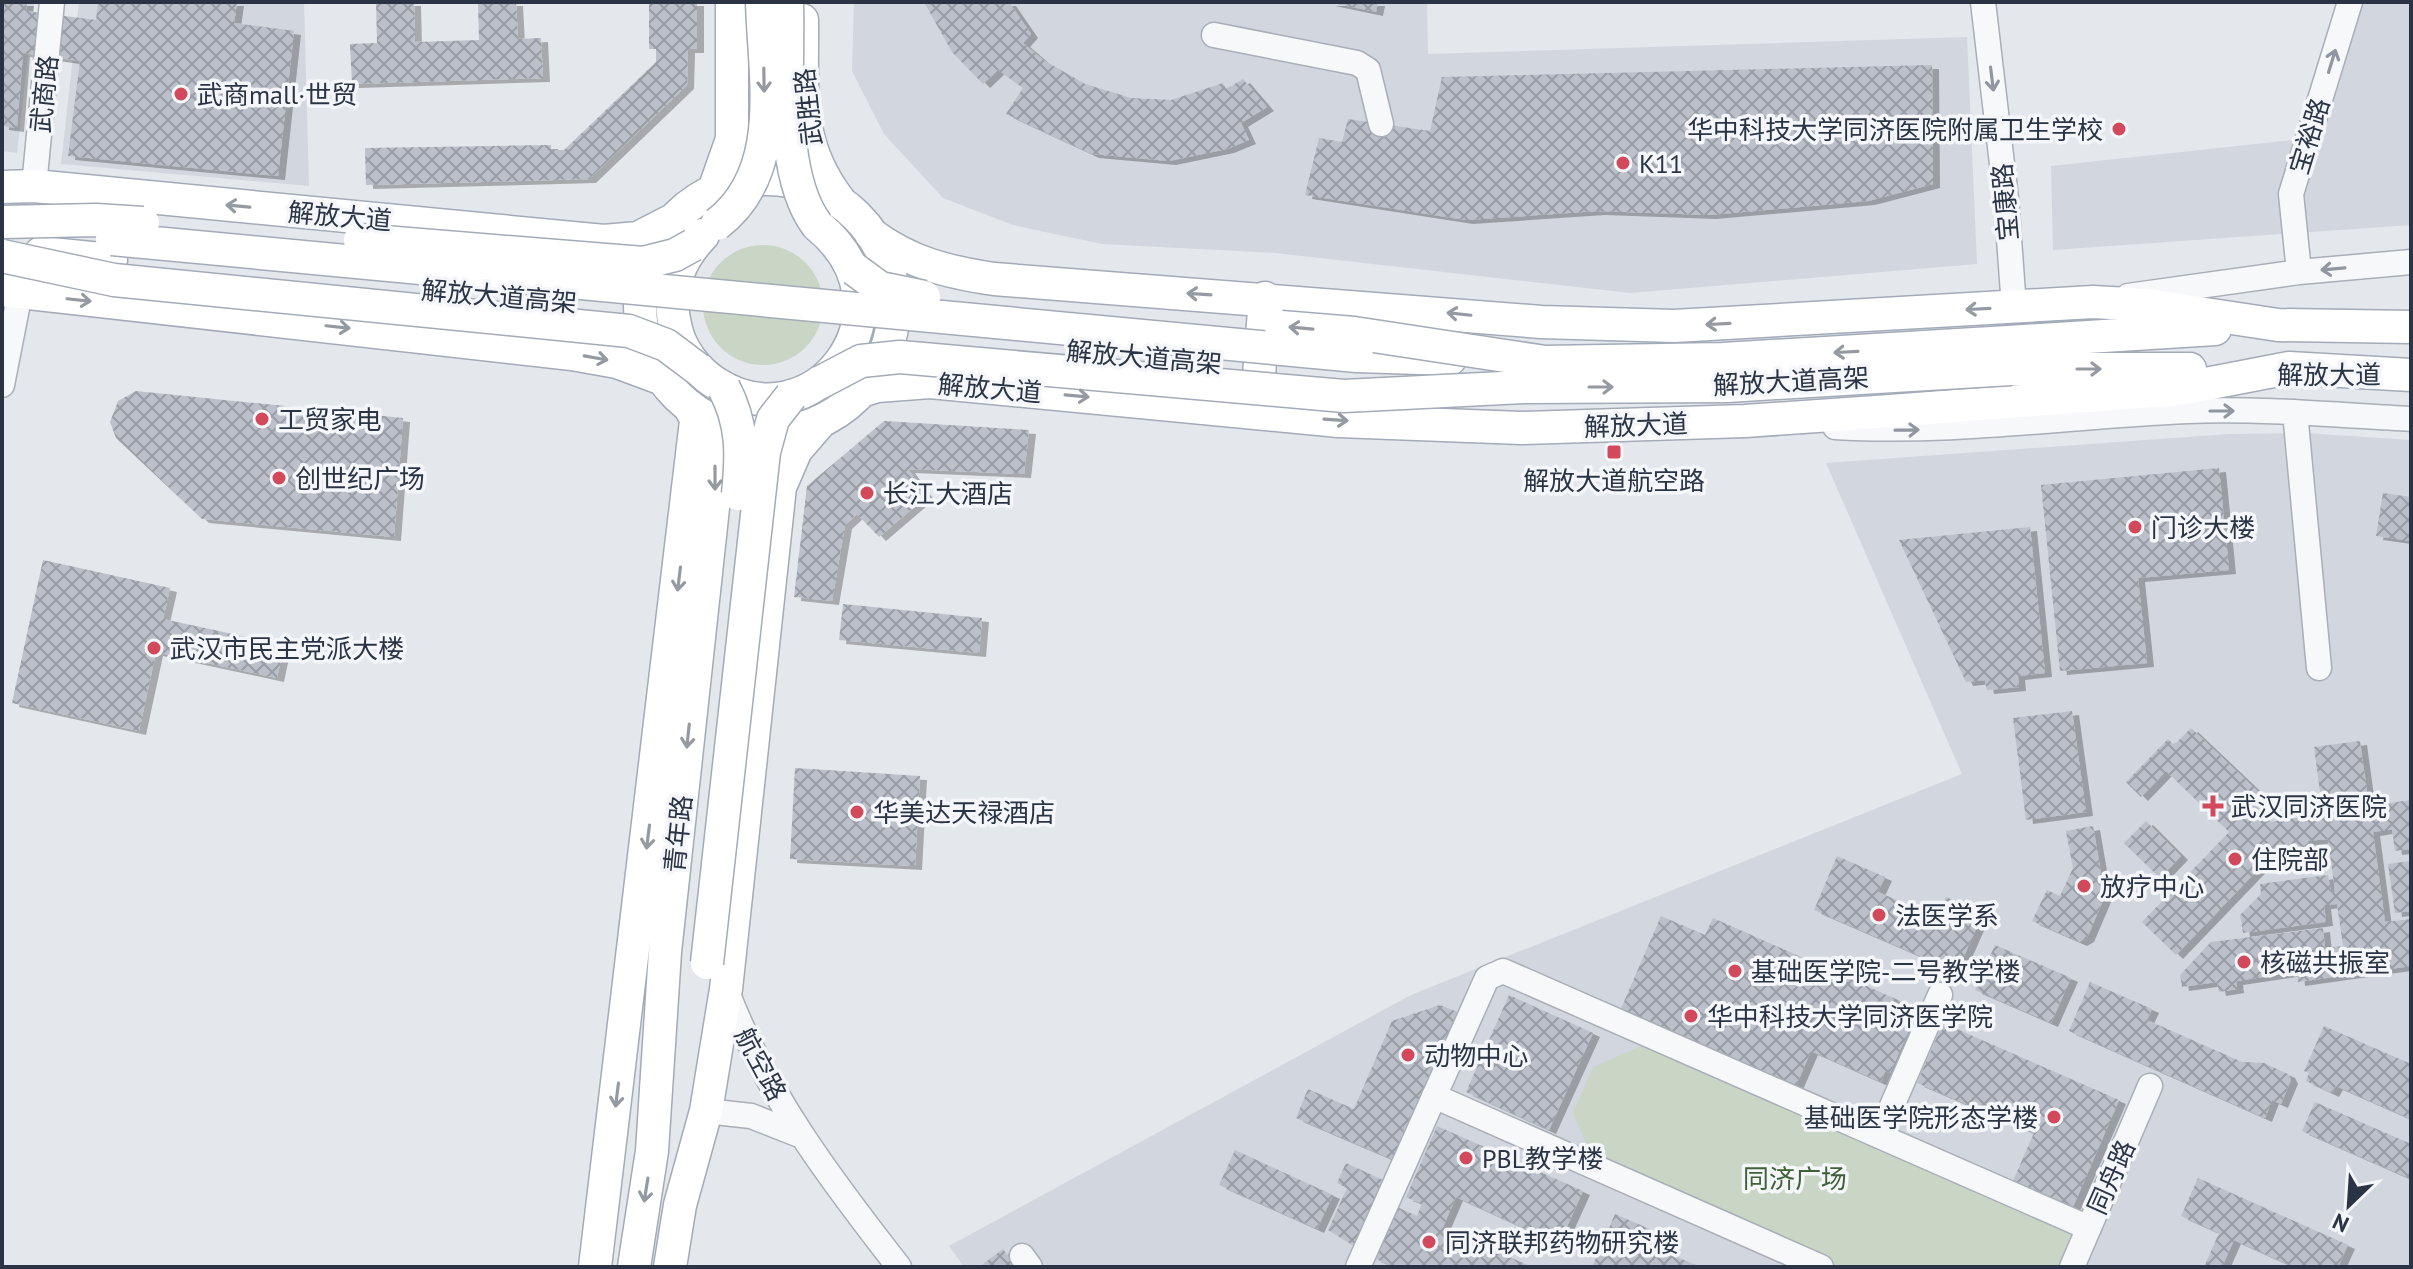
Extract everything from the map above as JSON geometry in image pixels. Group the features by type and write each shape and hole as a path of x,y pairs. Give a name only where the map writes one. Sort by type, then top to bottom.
{"main road":[{"path":"714,190 732,139 732,2"},
{"path":"2,222 122,221 643,263 675,255 693,245 737,209 753,185 760,164 765,127 762,2"},
{"path":"787,2 794,179 806,210 845,252 854,269 861,305 859,323 846,356 821,382"},
{"name":"武胜路","path":"802,2 807,142 824,180 841,203"},
{"path":"675,1244 706,1111 726,989 777,505 796,450 821,421 861,391 882,360 894,318 890,273 871,234 841,203 809,186 775,179 752,179 714,190 673,219 650,254 639,302 642,331 663,379 693,412 742,430 770,432 821,421"},
{"name":"解放大道","path":"2,184 604,241 638,238 673,219"},
{"name":"解放大道高架","path":"2,229 1357,356 1545,362 2009,356 2289,368"},
{"name":"解放大道","path":"871,234 905,256 941,271 994,279 1541,322 1674,326 2093,302 2146,305 2278,325 2411,327"},
{"path":"693,245 682,261 672,298 678,336 698,369"},
{"name":"解放大道高架","path":"2,249 1355,377 1523,387 1727,386 2278,325"},
{"path":"2,256 114,280 629,331 666,345 724,388 758,398 791,396 861,361 900,357 1344,396 1523,387"},
{"path":"854,269 880,288 910,296 1354,333 1545,362"},
{"path":"11,292 572,354 617,362 663,379"},
{"path":"1256,413 1265,298"},
{"path":"1674,326 1677,424"},
{"name":"解放大道","path":"861,391 877,386 930,382 1339,421 1521,428 1745,421 2101,395 2214,385 2289,368 2411,375"},
{"path":"675,1244 741,458 737,418 724,388"},
{"path":"2101,395 2188,411"},
{"path":"652,1151 697,960 764,452 773,419 791,396"},
{"path":"595,1267 693,412"},
{"name":"青年路","path":"634,1267 652,1151 665,952 716,480 712,447 693,412"}],"street":[{"name":"武商路","path":"34,186 52,2"},
{"name":"宝康路","path":"1983,2 2006,198 2014,307"},
{"name":"宝裕路","path":"2299,272 2291,194 2350,2"},
{"path":"1214,35 1357,63 1368,70 1381,124"},
{"path":"2093,302 2299,272 2411,262"},
{"path":"2,385 11,292"},
{"path":"1745,421 1903,431 2188,411 2295,412 2411,419"},
{"path":"2295,412 2319,668"},
{"path":"1358,1267 1487,978 1503,971 2089,1228"},
{"name":"航空路","path":"726,989 745,1040 802,1136 899,1267"},
{"path":"1879,1136 1940,995"},
{"name":"同舟路","path":"2072,1267 2150,1086"},
{"path":"1434,1096 1821,1267"},
{"name":"航空路","path":"706,1111 751,1116 802,1136"}],"shaded area":[{"path":"2,2 34,2 17,153 2,151"},
{"name":"武商mall·世贸","path":"79,2 304,2 309,186 61,164"},
{"path":"854,2 1427,2 1428,54 1967,37 1977,264 1630,293 1275,253 1102,244 1013,225 943,198 884,134 852,71"},
{"path":"2362,2 2411,2 2411,225 2053,250 2051,166 2321,137"},
{"path":"2305,433 2411,440 2411,1267 964,1267 949,1246 1411,995 1962,774 1826,463 2229,434"}],"green space":[{"path":"763,245 786,250 805,263 818,282 823,305 818,328 805,347 786,360 763,365 740,360 721,347 708,328 703,305 708,282 721,263 740,250"},
{"name":"同济广场","path":"1646,1044 2074,1232 2058,1267 1841,1267 1592,1157 1573,1113 1593,1067"}],"building":[{"name":"武商mall·世贸","path":"2,2 27,2 26,11 96,20 98,2 237,2 234,23 294,31 278,176 68,156 80,61 23,53 17,128 2,126"},
{"path":"376,2 414,2 415,42 479,40 478,2 516,2 518,39 541,38 543,78 352,84 350,44 377,43"},
{"path":"649,2 697,2 697,49 688,49 687,85 589,179 366,185 365,148 551,145 551,150 564,150 656,62 656,49 649,49"},
{"path":"924,2 1009,2 1031,34 1023,43 1043,60 1085,84 1131,98 1171,100 1223,83 1226,89 1243,79 1267,107 1241,123 1249,140 1227,149 1169,161 1092,154 1006,114 1023,88 998,70 983,84 952,52"},
{"path":"1328,2 1378,2 1376,12"},
{"name":"K11","path":"1932,65 1933,184 1868,201 1709,215 1598,211 1466,220 1305,195 1319,138 1342,142 1348,119 1430,131 1442,77"},
{"name":"创世纪广场","path":"136,391 403,418 394,537 202,519 116,438 110,422 118,401"},
{"path":"884,421 1029,430 1024,474 908,469 927,496 879,537 857,514 845,525 832,601 794,597 807,486"},
{"name":"门诊大楼","path":"2219,468 2229,570 2138,578 2147,663 2060,671 2041,485"},
{"path":"2383,493 2411,497 2411,541 2376,536"},
{"path":"2030,527 2045,673 2018,676 2019,687 1987,690 1985,680 1966,682 1899,540"},
{"name":"武汉市民主党派大楼","path":"43,560 170,588 163,619 284,645 277,678 156,652 139,731 12,703"},
{"path":"843,604 982,618 979,653 839,640"},
{"path":"2072,711 2086,812 2026,820 2013,718"},
{"name":"住院部","path":"2191,728 2269,802 2258,813 2269,822 2323,814 2314,747 2360,741 2369,806 2411,800 2411,849 2395,851 2392,829 2373,832 2385,922 2411,919 2411,966 2298,982 2297,972 2236,981 2237,989 2219,992 2217,982 2182,987 2180,975 2211,942 2323,928 2325,948 2343,946 2337,904 2324,905 2326,922 2243,933 2240,915 2261,894 2260,884 2328,875 2331,893 2335,892 2328,839 2308,841 2312,864 2294,867 2292,852 2273,854 2176,955 2142,922 2229,832 2166,771 2141,797 2126,782 2168,739 2174,745"},
{"path":"795,768 920,776 915,866 790,859"},
{"path":"2146,821 2181,856 2160,878 2124,843"},
{"name":"放疗中心","path":"2093,826 2105,896 2087,938 2080,942 2032,921 2047,890 2060,896 2073,868 2066,831"},
{"name":"法医学系","path":"1837,856 1885,877 1878,892 1937,917 1946,897 1983,913 1957,972 1814,910"},
{"path":"2411,861 2411,911 2395,913 2388,864"},
{"name":"基础医学院-二号教学楼","path":"1661,916 1705,935 1713,918 1914,1007 1909,1019 1913,1021 1890,1073 1885,1071 1881,1082 1811,1051 1795,1088 1620,1011"},
{"path":"1995,945 2071,978 2051,1023 1975,990"},
{"path":"2090,982 2152,1009 2147,1020 2242,1062 2264,1063 2288,1074 2291,1080 2281,1104 2272,1100 2265,1118 2069,1031"},
{"path":"1509,995 1593,1033 1549,1130 1466,1092"},
{"name":"动物中心","path":"1440,1005 1458,1012 1394,1160 1296,1118 1308,1089 1354,1109 1392,1021"},
{"name":"基础医学院形态学楼","path":"1943,1023 2119,1100 2073,1207 2013,1181 2034,1133 1917,1083"},
{"path":"2324,1026 2411,1064 2411,1119 2336,1086 2332,1093 2306,1081 2309,1073 2304,1071"},
{"path":"2315,1102 2411,1144 2411,1179 2302,1131"},
{"name":"PBL教学楼","path":"1437,1126 1583,1191 1559,1244 1456,1197 1443,1227 1532,1267 1394,1267 1374,1258 1397,1207 1417,1216 1422,1204 1406,1197"},
{"path":"1235,1150 1333,1195 1317,1229 1219,1185"},
{"path":"1346,1163 1383,1180 1354,1246 1328,1230 1347,1188 1337,1183"},
{"path":"2198,1178 2348,1245 2338,1267 2294,1267 2234,1240 2222,1267 2204,1267 2219,1233 2181,1216"},
{"path":"1615,1214 1652,1230 1646,1243 1700,1267 1592,1267"},
{"path":"1003,1249 1016,1267 979,1267"}],"place":[{"name":"武商mall·世贸","path":"181,94"},
{"name":"华中科技大学同济医院附属卫生学校","path":"2119,129"},
{"name":"K11","path":"1623,163"},
{"name":"工贸家电","path":"262,419"},
{"name":"解放大道航空路","path":"1614,452"},
{"name":"创世纪广场","path":"279,478"},
{"name":"长江大酒店","path":"867,493"},
{"name":"门诊大楼","path":"2135,527"},
{"name":"武汉市民主党派大楼","path":"154,648"},
{"name":"武汉同济医院","path":"2213,806"},
{"name":"华美达天禄酒店","path":"857,812"},
{"name":"住院部","path":"2235,859"},
{"name":"放疗中心","path":"2084,886"},
{"name":"法医学系","path":"1879,915"},
{"name":"核磁共振室","path":"2244,962"},
{"name":"基础医学院-二号教学楼","path":"1735,971"},
{"name":"华中科技大学同济医学院","path":"1691,1016"},
{"name":"动物中心","path":"1408,1055"},
{"name":"基础医学院形态学楼","path":"2054,1117"},
{"name":"PBL教学楼","path":"1466,1158"},
{"name":"同济联邦药物研究楼","path":"1429,1242"}]}
